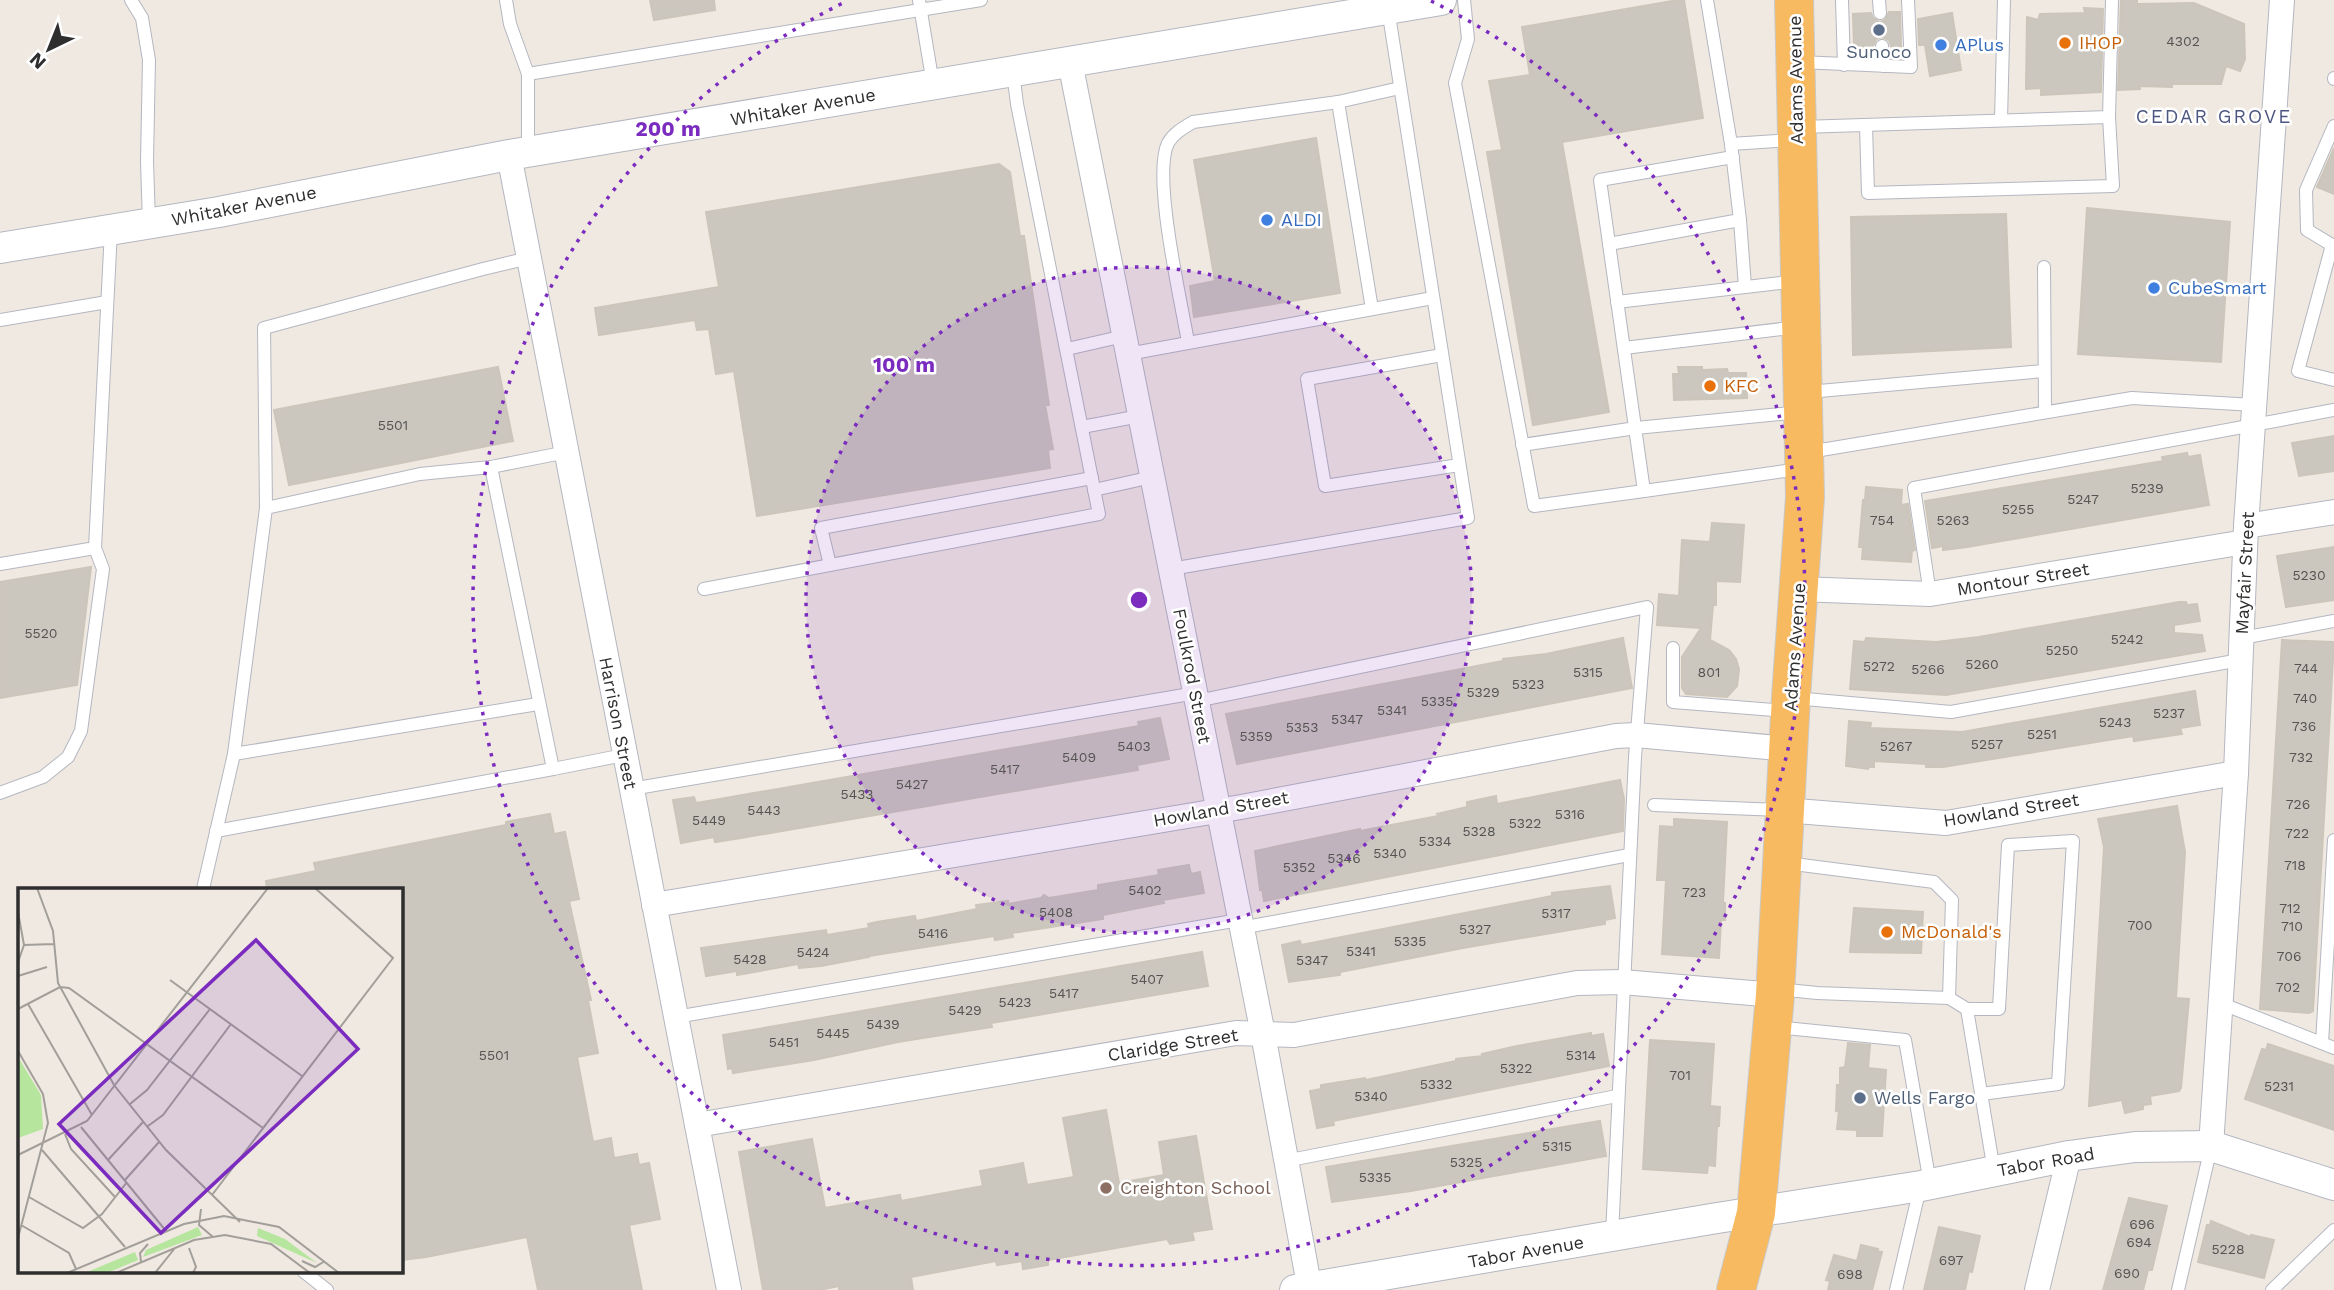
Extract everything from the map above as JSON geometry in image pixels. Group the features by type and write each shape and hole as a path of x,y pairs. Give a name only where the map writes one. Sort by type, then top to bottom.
{"highway":[{"name":"Adams Avenue","path":"1736,1290 1756,1213 1774,1003 1805,460 1794,0"}],"street":[{"name":"Whitaker Avenue","path":"0,248 219,212 518,154 1013,72 1392,5 1441,0"},
{"name":"Mayfair Street","path":"2211,1146 2236,773 2246,534 2282,0"},
{"name":"Foulkrod Street","path":"1070,62 1263,1034 1305,1289"},
{"name":"Harrison Street","path":"518,154 529,258 729,1290"},
{"name":"Montour Street","path":"1799,589 1930,594 2246,534 2334,512"},
{"name":"Howland Street","path":"654,905 1218,810 1616,736 1636,735 1789,749"},
{"name":"Howland Street","path":"1784,810 1946,823 2236,773"},
{"name":"Claridge Street","path":"697,1125 1236,1033 1294,1035 1577,983 1622,982 1774,1003"},
{"name":"Tabor Road","path":"1756,1213 1926,1185 2069,1156 2135,1147 2211,1146 2334,1185"},
{"path":"2037,1290 2069,1156"},
{"name":"Tabor Avenue","path":"1305,1289 1756,1213"}],"lane":[{"path":"131,0 142,18 149,60 149,223"},
{"path":"506,0 510,24 528,74 518,154"},
{"path":"528,74 920,5 981,0"},
{"path":"1464,0 1468,39 1455,83 1534,506 1644,491 2045,412 2132,398 2254,414"},
{"path":"1707,0 1732,151 1745,287"},
{"path":"1842,0 1844,65"},
{"path":"1796,62 1911,67 1908,0"},
{"path":"2001,120 2004,0"},
{"path":"1866,125 1868,193 2113,186 2109,117 2112,0"},
{"path":"920,5 933,85"},
{"path":"1171,569 1468,518 1399,88 1392,5"},
{"path":"1882,46 1884,66"},
{"path":"704,589 1099,514 1017,104 1013,72"},
{"path":"1188,342 1164,201 1164,161 1168,144 1179,130 1192,122 1338,102 1399,88"},
{"path":"1338,102 1372,309"},
{"path":"1644,491 1600,180 1798,134 1866,125 2109,117"},
{"path":"2334,126 2306,190 2307,230 2332,245 2298,371 2334,380"},
{"path":"1609,244 1740,220"},
{"path":"0,793 43,777 68,757 81,731 103,569 95,548 111,230"},
{"path":"203,888 234,754 266,508 264,328 529,258"},
{"path":"2044,267 2045,412"},
{"path":"1618,302 1801,280"},
{"path":"1066,349 1188,342 1433,298"},
{"path":"0,320 107,302"},
{"path":"1624,348 1802,326"},
{"path":"1442,355 1307,379 1325,485 1459,465"},
{"path":"1522,445 1804,402 2044,372"},
{"path":"1930,594 1914,488 2254,414 2334,410"},
{"path":"1082,428 1140,416"},
{"path":"266,508 420,474 491,467 567,452"},
{"path":"491,467 553,769"},
{"path":"830,565 821,528 1152,477"},
{"path":"0,564 95,548"},
{"path":"631,789 1196,697 1647,607 1629,855 1612,1237"},
{"path":"1673,648 1673,702 1791,704 1951,712 2241,649 2334,621"},
{"path":"234,754 538,704"},
{"path":"216,831 624,755"},
{"path":"1654,805 1784,810"},
{"path":"2220,1003 2328,1045 2334,840"},
{"path":"1774,1003 1817,993 1949,998 1967,1009 1999,1009 2008,845 2073,841 2059,1084 1981,1094"},
{"path":"676,1017 1240,924 1629,855"},
{"path":"1782,862 1934,882 1952,900 1949,998"},
{"path":"1774,1003 1905,1040 1926,1185 1896,1290"},
{"path":"1967,1009 1994,1171"},
{"path":"1285,1161 1617,1096"},
{"path":"2178,1290 2211,1146"},
{"path":"2272,1290 2334,1230"},
{"path":"304,1272 327,1290"}],"building":[{"path":"650,0 714,0 715,10 654,20"},
{"path":"1684,0 1703,118 1562,142 1609,412 1533,425 1487,152 1502,150 1489,81 1530,75 1522,27"},
{"path":"2121,0 2137,0 2137,4 2194,3 2244,24 2245,59 2240,71 2226,66 2221,84 2172,84 2172,87 2139,86 2140,89 2118,90"},
{"name":"IHOP","path":"2084,8 2103,9 2101,92 2041,95 2041,88 2026,89 2027,17 2038,20 2040,14 2085,13"},
{"name":"Sunoco","path":"1889,12 1900,12 1901,46 1891,46 1889,40 1882,37 1876,39 1873,46 1854,47 1853,14 1871,13 1873,18 1880,22 1885,20"},
{"name":"APlus","path":"1952,13 1961,70 1930,76 1925,45 1919,45 1918,19"},
{"name":"ALDI","path":"1316,138 1340,293 1194,317 1190,286 1215,281 1194,160"},
{"path":"2334,148 2334,194 2317,187"},
{"path":"999,164 1010,172 1020,236 1024,236 1049,405 1045,405 1053,449 1048,450 1050,468 757,516 734,371 716,374 709,329 697,330 695,320 599,335 595,308 719,287 706,212"},
{"name":"CubeSmart","path":"2087,208 2230,222 2221,362 2078,354"},
{"path":"2006,214 2011,347 1853,355 1851,217"},
{"path":"498,367 513,441 289,485 274,410"},
{"name":"KFC","path":"1678,367 1727,369 1728,373 1746,373 1747,398 1674,400 1673,374 1679,374"},
{"path":"2334,436 2334,471 2299,476 2292,443"},
{"path":"2187,453 2188,457 2200,455 2209,505 1967,547 1943,550 1943,546 1932,548 1925,501 2163,461 2162,457"},
{"path":"1866,487 1902,490 1901,505 1908,504 1915,550 1912,551 1911,562 1862,559 1863,547 1859,547"},
{"path":"1712,523 1744,525 1740,582 1716,581 1716,605 1713,605 1710,640 1729,650 1739,669 1737,686 1727,697 1686,694 1682,688 1682,657 1701,628 1657,625 1659,594 1679,596 1682,540 1710,542"},
{"path":"2334,547 2334,600 2286,607 2277,556"},
{"path":"91,567 77,685 0,698 0,582"},
{"path":"2179,602 2197,604 2200,621 2174,625 2174,633 2202,635 2205,651 1946,695 1850,689 1854,641 1865,642 1866,638 1936,642 1979,637"},
{"path":"1623,638 1632,688 1237,764 1226,714"},
{"path":"2282,640 2334,642 2313,1011 2309,1013 2260,1009"},
{"path":"2195,691 2200,725 2180,728 2182,734 2134,741 2133,736 1943,767 1874,761 1874,767 1868,769 1846,766 1849,721 1871,723 1870,728 1962,732"},
{"path":"1160,718 1169,759 1137,765 1138,770 741,838 715,842 714,837 681,843 673,800 694,797 696,803 714,800 1139,726 1138,722"},
{"path":"1620,780 1624,799 1623,831 1264,901 1262,889 1260,890 1255,851 1438,816 1437,814 1467,807 1467,802 1496,796 1497,804"},
{"path":"2177,806 2185,852 2176,998 2189,999 2181,1088 2179,1091 2150,1096 2151,1104 2143,1105 2143,1109 2125,1113 2122,1100 2089,1106 2104,847 2098,819"},
{"path":"550,814 554,834 565,832 579,899 569,901 591,1000 588,1000 598,1053 577,1057 593,1142 611,1138 614,1158 637,1154 639,1165 649,1163 660,1219 629,1225 642,1290 538,1290 527,1237 402,1260 402,888 267,888 266,881 316,871 314,863 506,825 506,822"},
{"path":"1674,819 1727,822 1723,903 1725,920 1721,920 1719,958 1662,954 1666,880 1657,880 1660,826 1674,827"},
{"path":"1189,865 1191,874 1200,872 1204,893 1103,915 1103,919 1012,933 1013,937 995,940 994,936 821,966 799,968 798,964 737,975 737,971 706,976 701,948 826,930 827,935 869,928 868,924 877,922 915,916 916,921 977,909 976,905 1008,901 1008,904 1041,898 1044,895 1049,898 1098,890 1098,885 1159,875 1158,870"},
{"path":"1610,886 1615,918 1605,920 1605,924 1463,948 1340,972 1340,975 1289,982 1282,945 1300,941 1301,945 1552,896 1552,893"},
{"name":"McDonald's","path":"1854,908 1923,912 1921,953 1850,952"},
{"path":"1202,952 1208,986 991,1023 992,1027 898,1042 814,1060 733,1073 732,1068 728,1069 723,1035"},
{"path":"1591,1033 1591,1036 1603,1034 1609,1066 1333,1121 1334,1125 1317,1128 1310,1091 1321,1089 1321,1085 1366,1080 1456,1059 1483,1056 1482,1054 1517,1046"},
{"path":"1650,1040 1714,1044 1710,1106 1720,1107 1719,1126 1715,1166 1708,1165 1707,1173 1643,1169"},
{"name":"Wells Fargo","path":"1848,1043 1870,1045 1868,1068 1886,1070 1882,1136 1857,1136 1857,1130 1837,1129 1837,1085 1840,1085 1840,1068 1845,1067"},
{"path":"2268,1044 2334,1066 2334,1130 2245,1099 2262,1049 2266,1050"},
{"path":"1106,1110 1119,1183 1164,1175 1159,1142 1196,1136 1212,1229 1192,1232 1194,1240 1170,1244 1167,1239 1048,1260 1048,1265 1023,1269 1022,1261 997,1265 996,1261 911,1277 913,1290 839,1290 839,1286 819,1290 763,1290 739,1152 812,1139 825,1208 900,1195 901,1201 983,1186 980,1171 1023,1163 1027,1185 1074,1177 1063,1118"},
{"path":"1600,1121 1606,1156 1411,1191 1332,1202 1326,1167"},
{"path":"2129,1198 2167,1206 2152,1270 2148,1270 2143,1290 2103,1290"},
{"path":"2211,1221 2250,1237 2251,1235 2274,1240 2264,1278 2198,1262 2207,1225 2210,1225"},
{"path":"1939,1227 1980,1236 1965,1290 1924,1290"},
{"path":"1861,1245 1882,1252 1872,1290 1828,1290 1830,1281 1826,1280 1834,1255 1857,1261"}],"place":[{"name":"Sunoco","path":"1879,30"},
{"name":"IHOP","path":"2065,43"},
{"name":"APlus","path":"1941,45"},
{"name":"ALDI","path":"1267,220"},
{"name":"CubeSmart","path":"2154,288"},
{"name":"KFC","path":"1710,386"},
{"name":"McDonald's","path":"1887,932"},
{"name":"Wells Fargo","path":"1860,1098"},
{"name":"Creighton School","path":"1106,1188"}],"district":[{"name":"CEDAR GROVE","path":"2214,116"}]}
